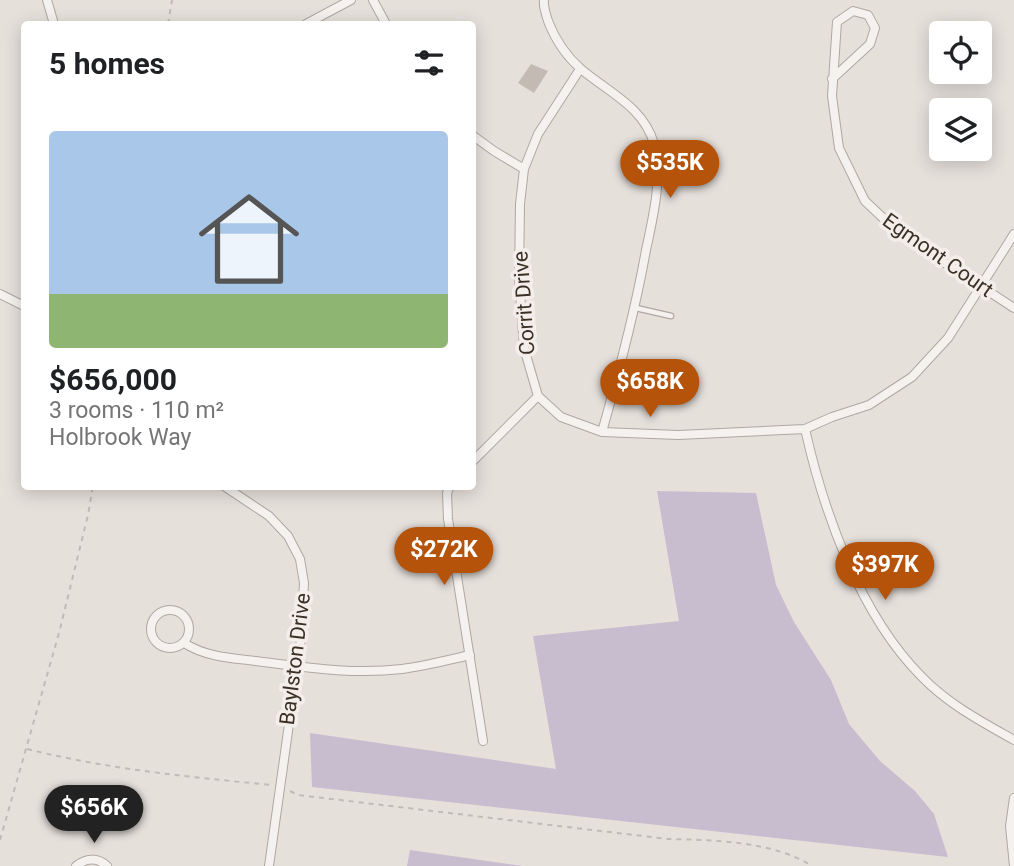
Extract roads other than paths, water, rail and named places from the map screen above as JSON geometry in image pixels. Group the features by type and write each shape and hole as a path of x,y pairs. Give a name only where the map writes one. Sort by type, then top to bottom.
{"street":[{"path":"47,0 53,21"},
{"path":"312,21 351,0"},
{"path":"373,0 384,21"},
{"path":"544,0 551,29 564,51 580,69 617,94 638,113 654,142 655,204 636,308 602,432"},
{"name":"Egmont Court","path":"832,79 870,44 875,28 868,15 853,11 837,22 832,79 839,148 865,201 899,233 1014,308"},
{"name":"Corrit Drive","path":"538,396 524,348 519,278 520,204 524,169 538,134 580,69"},
{"path":"476,138 524,169"},
{"path":"476,458 538,396 561,418 602,432 678,435 806,429 869,405 912,377 948,338 1014,234"},
{"path":"0,294 21,304"},
{"path":"806,429 810,455 843,547 885,634 923,678 968,714 1014,740"},
{"name":"Baylston Drive","path":"230,490 278,524 288,536 300,559 305,594 269,866"},
{"path":"447,490 451,544 483,741"},
{"path":"170,609 182,613 190,631 184,643 173,648 161,646 156,642 152,637 151,625 158,614 170,609"},
{"path":"184,643 193,649 217,656 358,671 401,669 470,655"},
{"path":"1014,798 1010,826 1014,866"},
{"path":"76,866 95,859 107,866"}],"lane":[{"path":"656,161 697,159"},
{"path":"636,308 671,316"}]}
